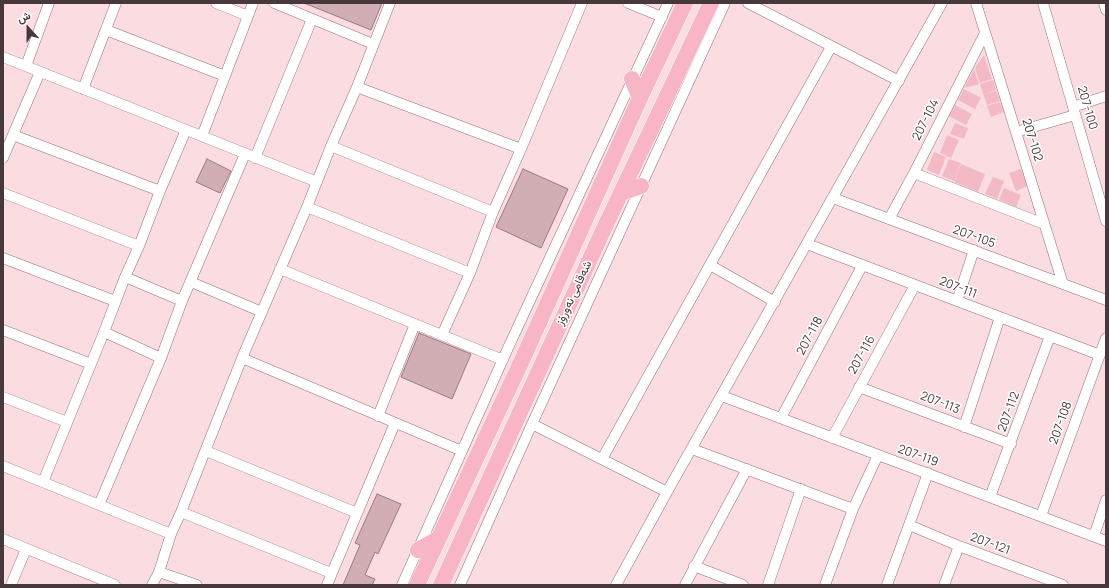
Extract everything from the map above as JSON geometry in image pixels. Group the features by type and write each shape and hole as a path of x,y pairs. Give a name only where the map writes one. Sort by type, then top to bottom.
{"main road":[{"name":"شەقامی نەورۆز","path":"417,585 524,356 640,98 685,3"},
{"name":"شەقامی نەورۆز","path":"447,583 594,249 711,3"},
{"path":"694,40 698,61"},
{"path":"632,79 640,98"},
{"path":"621,193 641,186"},
{"path":"583,223 588,230 601,235"},
{"path":"575,242 586,242 594,249"},
{"path":"418,550 438,539"}],"street":[{"path":"26,66 49,3"},
{"path":"83,89 116,3"},
{"path":"216,3 248,16"},
{"path":"202,136 253,3"},
{"path":"274,3 373,44"},
{"path":"152,585 159,572 171,534 206,451 242,358 307,207 390,3"},
{"path":"442,335 470,272 493,212 582,3"},
{"path":"628,3 662,17"},
{"path":"402,585 508,348 668,3"},
{"path":"460,585 725,3"},
{"path":"748,3 899,81"},
{"path":"616,585 942,3"},
{"name":"207-102","path":"976,3 1063,284"},
{"name":"207-100","path":"1043,3 1106,220"},
{"path":"1104,3 1106,10"},
{"path":"255,158 312,19"},
{"path":"106,30 225,76"},
{"name":"207-104","path":"889,219 985,33"},
{"path":"602,459 831,47"},
{"path":"3,57 317,182"},
{"path":"3,158 40,72"},
{"path":"357,87 521,149"},
{"path":"1016,132 1074,111 1106,96"},
{"path":"43,482 104,332 115,301 140,246 160,191 186,130"},
{"path":"13,135 160,191"},
{"path":"331,146 493,212"},
{"path":"99,505 161,358 182,302 246,154"},
{"path":"914,173 1044,224"},
{"path":"3,192 140,246"},
{"name":"207-105","path":"833,198 1106,300"},
{"path":"307,207 470,272"},
{"name":"207-111","path":"807,244 1100,355"},
{"path":"956,301 974,250"},
{"path":"3,258 115,301"},
{"path":"710,265 774,302"},
{"name":"207-118","path":"781,418 862,266"},
{"path":"280,270 503,360"},
{"path":"125,277 182,302"},
{"path":"191,282 262,312"},
{"name":"207-116","path":"832,438 915,285"},
{"path":"964,427 1000,318"},
{"path":"378,416 415,324"},
{"path":"3,330 91,364"},
{"path":"104,332 161,358"},
{"name":"207-112","path":"990,497 1050,336"},
{"name":"207-108","path":"1041,516 1106,338"},
{"path":"508,348 524,356"},
{"path":"242,358 462,451"},
{"name":"207-113","path":"859,387 1011,444"},
{"name":"207-119","path":"722,396 1106,541"},
{"path":"3,397 67,422"},
{"path":"327,585 395,423"},
{"path":"532,424 667,492"},
{"path":"692,449 853,509"},
{"path":"206,451 357,513"},
{"path":"825,585 853,509 878,455"},
{"path":"3,466 171,534"},
{"path":"685,585 747,469"},
{"path":"887,585 928,473"},
{"path":"768,585 801,489"},
{"path":"1094,536 1106,500"},
{"path":"181,512 332,574"},
{"name":"207-121","path":"909,526 1063,585"},
{"path":"3,539 115,585"},
{"path":"944,585 958,546"},
{"path":"11,585 26,549"},
{"path":"694,566 743,585"},
{"path":"159,572 196,585"}],"shaded area":[{"path":"984,55 992,79 980,83 975,68"},
{"path":"974,69 979,84 964,88"},
{"path":"993,80 996,90 985,94 996,91 1000,101 987,105 980,84"},
{"path":"964,89 981,98 975,109 958,100"},
{"path":"1000,102 1004,112 991,117 987,106"},
{"path":"955,105 972,114 966,125 949,116"},
{"path":"955,123 968,128 964,139 950,134"},
{"path":"947,135 959,140 951,158 940,153"},
{"path":"934,152 946,157 939,175 927,170"},
{"path":"949,159 961,163 954,181 942,176"},
{"path":"961,164 985,174 978,192 954,182"},
{"path":"1021,169 1028,186 1016,191 1009,173"},
{"path":"993,177 1004,181 997,199 985,194"},
{"path":"1004,188 1021,195 1016,207 999,200"}],"building":[{"path":"304,3 382,3 371,30"},
{"path":"207,159 231,171 220,193 196,182"},
{"path":"523,169 568,189 541,248 496,227"},
{"path":"419,333 471,354 452,399 401,377"},
{"path":"377,494 401,504 378,554 375,552 365,575 375,579 372,585 343,585 360,545 355,543"}]}
